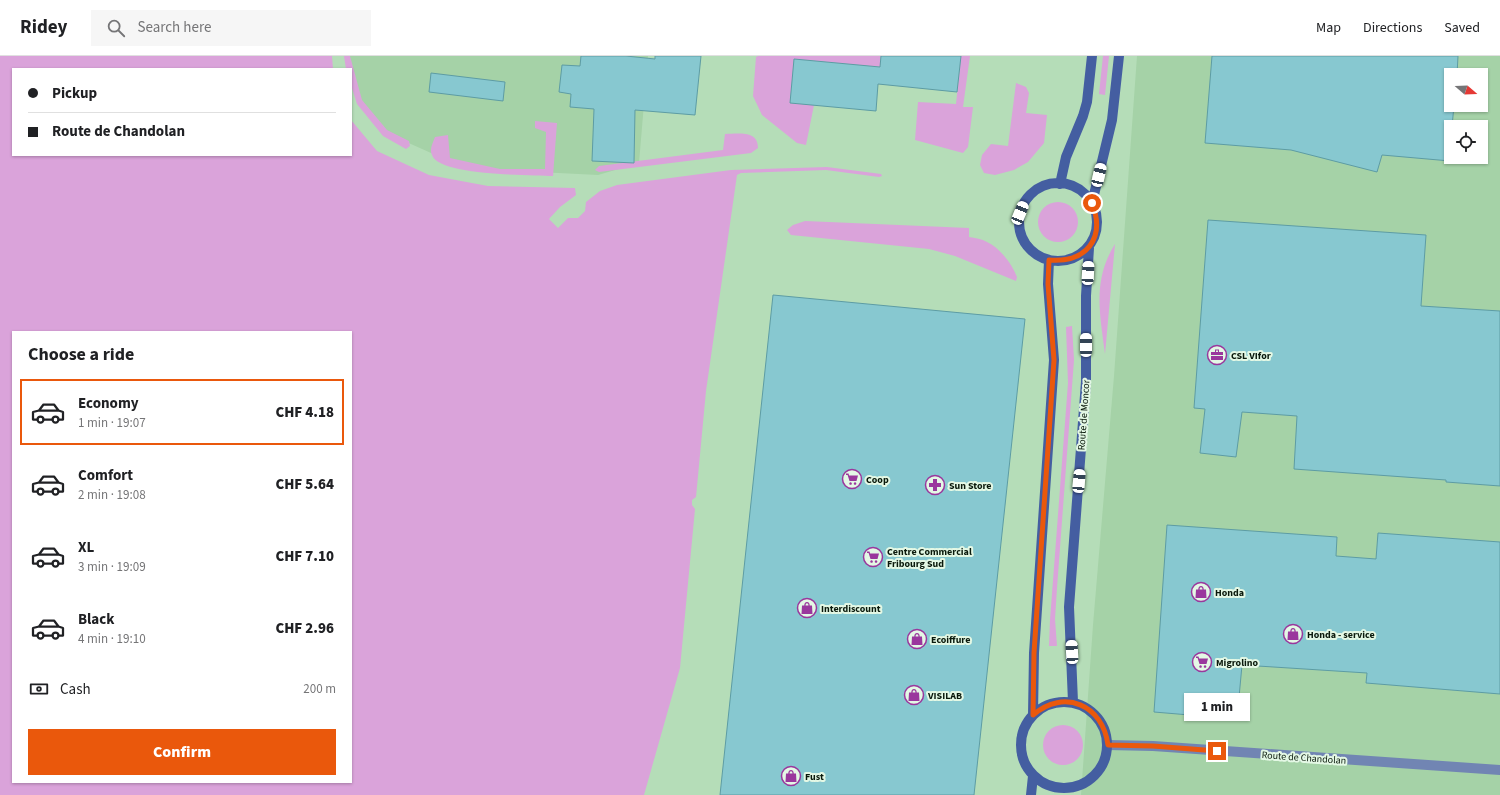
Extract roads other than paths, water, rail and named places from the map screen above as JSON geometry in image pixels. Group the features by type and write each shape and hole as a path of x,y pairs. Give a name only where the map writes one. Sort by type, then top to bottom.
{"main road":[{"path":"1060,184 1066,157 1083,116 1092,56"},
{"path":"1092,203 1112,120 1120,56"},
{"path":"1049,184 1071,185 1084,192 1092,203 1096,214 1097,225 1095,236 1089,248 1082,254 1073,259 1062,261 1049,260 1036,255 1025,243 1019,229 1020,213 1027,198 1040,187 1049,184"},
{"name":"Route de Moncor","path":"1073,702 1069,607 1086,382 1086,296 1089,248"},
{"path":"1033,715 1034,653 1054,360 1048,284 1049,260"},
{"path":"1073,702 1084,706 1095,714 1102,723 1108,745 1102,766 1096,775 1083,785 1069,792 1047,786 1034,776 1027,768 1022,758 1021,746 1022,735 1026,724 1041,708 1052,703 1073,702"},
{"path":"1031,795 1034,776"}],"street":[{"name":"Route de Chandolan","path":"1108,745 1161,747 1500,770"}],"place":[{"name":"CSL VIfor","path":"1217,355"},
{"name":"Coop","path":"852,479"},
{"name":"Sun Store","path":"935,485"},
{"name":"Centre Commercial Fribourg Sud","path":"873,557"},
{"name":"Honda","path":"1201,592"},
{"name":"Interdiscount","path":"807,608"},
{"name":"Honda - service","path":"1293,634"},
{"name":"Ecoiffure","path":"917,639"},
{"name":"Migrolino","path":"1202,662"},
{"name":"VISILAB","path":"914,695"},
{"name":"Fust","path":"791,776"}]}
